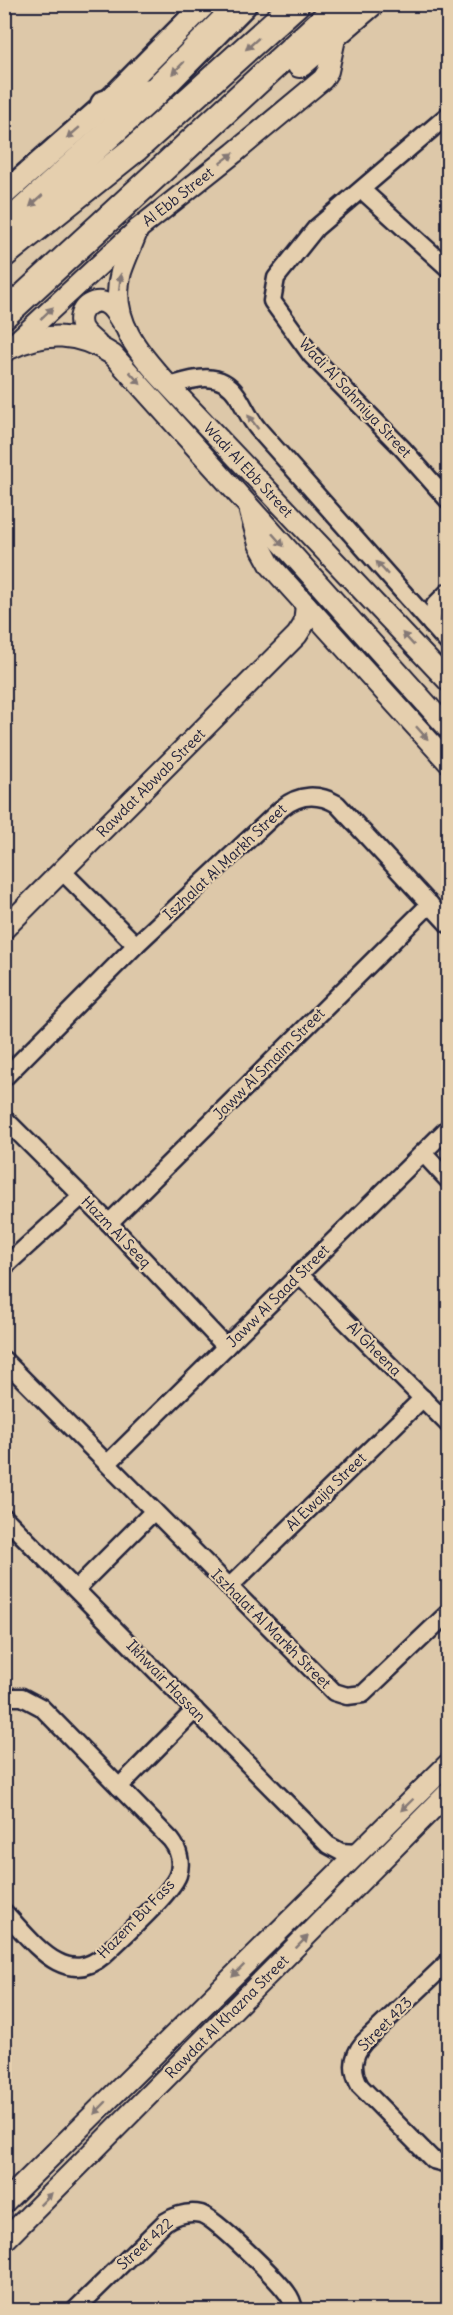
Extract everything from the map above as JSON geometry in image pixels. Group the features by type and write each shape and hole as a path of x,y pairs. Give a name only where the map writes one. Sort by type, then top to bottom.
{"highway":[{"path":"4,229 154,92 242,4"},
{"path":"105,105 154,92"}],"main road":[{"path":"4,194 105,105 205,4"},
{"path":"4,254 136,148 296,4"},
{"name":"Al Ebb Street","path":"4,315 341,4"},
{"path":"116,214 370,4"}],"street":[{"name":"Al Ebb Street","path":"7,351 138,229 322,79 330,63 336,34"},
{"name":"Wadi Al Sahmiya Street","path":"448,115 316,228 276,278 272,301 312,356 402,448 448,500"},
{"path":"362,190 448,268"},
{"name":"Wadi Al Ebb Street","path":"138,229 121,273 119,289 120,305 127,333 142,357 448,681"},
{"path":"103,348 83,331 80,325 82,311 87,305 101,302 108,304 127,333"},
{"name":"Wadi Al Ebb Street","path":"7,351 27,340 62,336 87,341 103,348 125,367 448,728"},
{"path":"169,386 193,379 208,378 222,381 232,389 259,430 448,643"},
{"name":"Wadi Al Ebb Street","path":"248,507 266,559 448,762"},
{"path":"431,624 435,605 448,592"},
{"path":"413,604 435,605"},
{"name":"Rawdat Abwab Street","path":"4,929 297,635 304,624 306,605"},
{"path":"297,635 314,629 329,630"},
{"path":"387,694 428,705"},
{"name":"Iszhalat Al Markh Street","path":"4,1078 136,945 282,808 306,796 323,797 344,809 448,924"},
{"path":"63,872 136,945"},
{"name":"Jaww Al Smaim Street","path":"109,1223 430,904"},
{"name":"Hazm Al Seeq","path":"4,1118 109,1223 226,1347"},
{"name":"Jaww Al Saad Street","path":"108,1463 448,1128"},
{"path":"423,1153 448,1180"},
{"path":"4,1267 82,1196"},
{"name":"Al Gheena","path":"300,1275 448,1424"},
{"name":"Iszhalat Al Markh Street","path":"4,1360 334,1692 347,1696 363,1694 448,1612"},
{"name":"Al Ewaija Street","path":"229,1587 423,1398"},
{"path":"76,1588 154,1511"},
{"name":"Ikhwair Hassan","path":"4,1517 328,1845 341,1852 357,1853"},
{"name":"Hazem Bu Fass","path":"4,1697 22,1697 35,1702 176,1846 179,1869 174,1884 169,1890 104,1955 84,1966 68,1967 53,1961 4,1912"},
{"path":"119,1787 195,1710"},
{"name":"Rawdat Al Khazna Street","path":"4,2203 448,1764"},
{"name":"Rawdat Al Khazna Street","path":"4,2241 448,1793"},
{"path":"328,1845 335,1875"},
{"name":"Street 423","path":"448,1962 364,2042 355,2055 353,2063 360,2086 433,2160 448,2164"},
{"name":"Street 422","path":"75,2310 165,2222 182,2214 192,2213 218,2224 288,2293 294,2310"}]}
